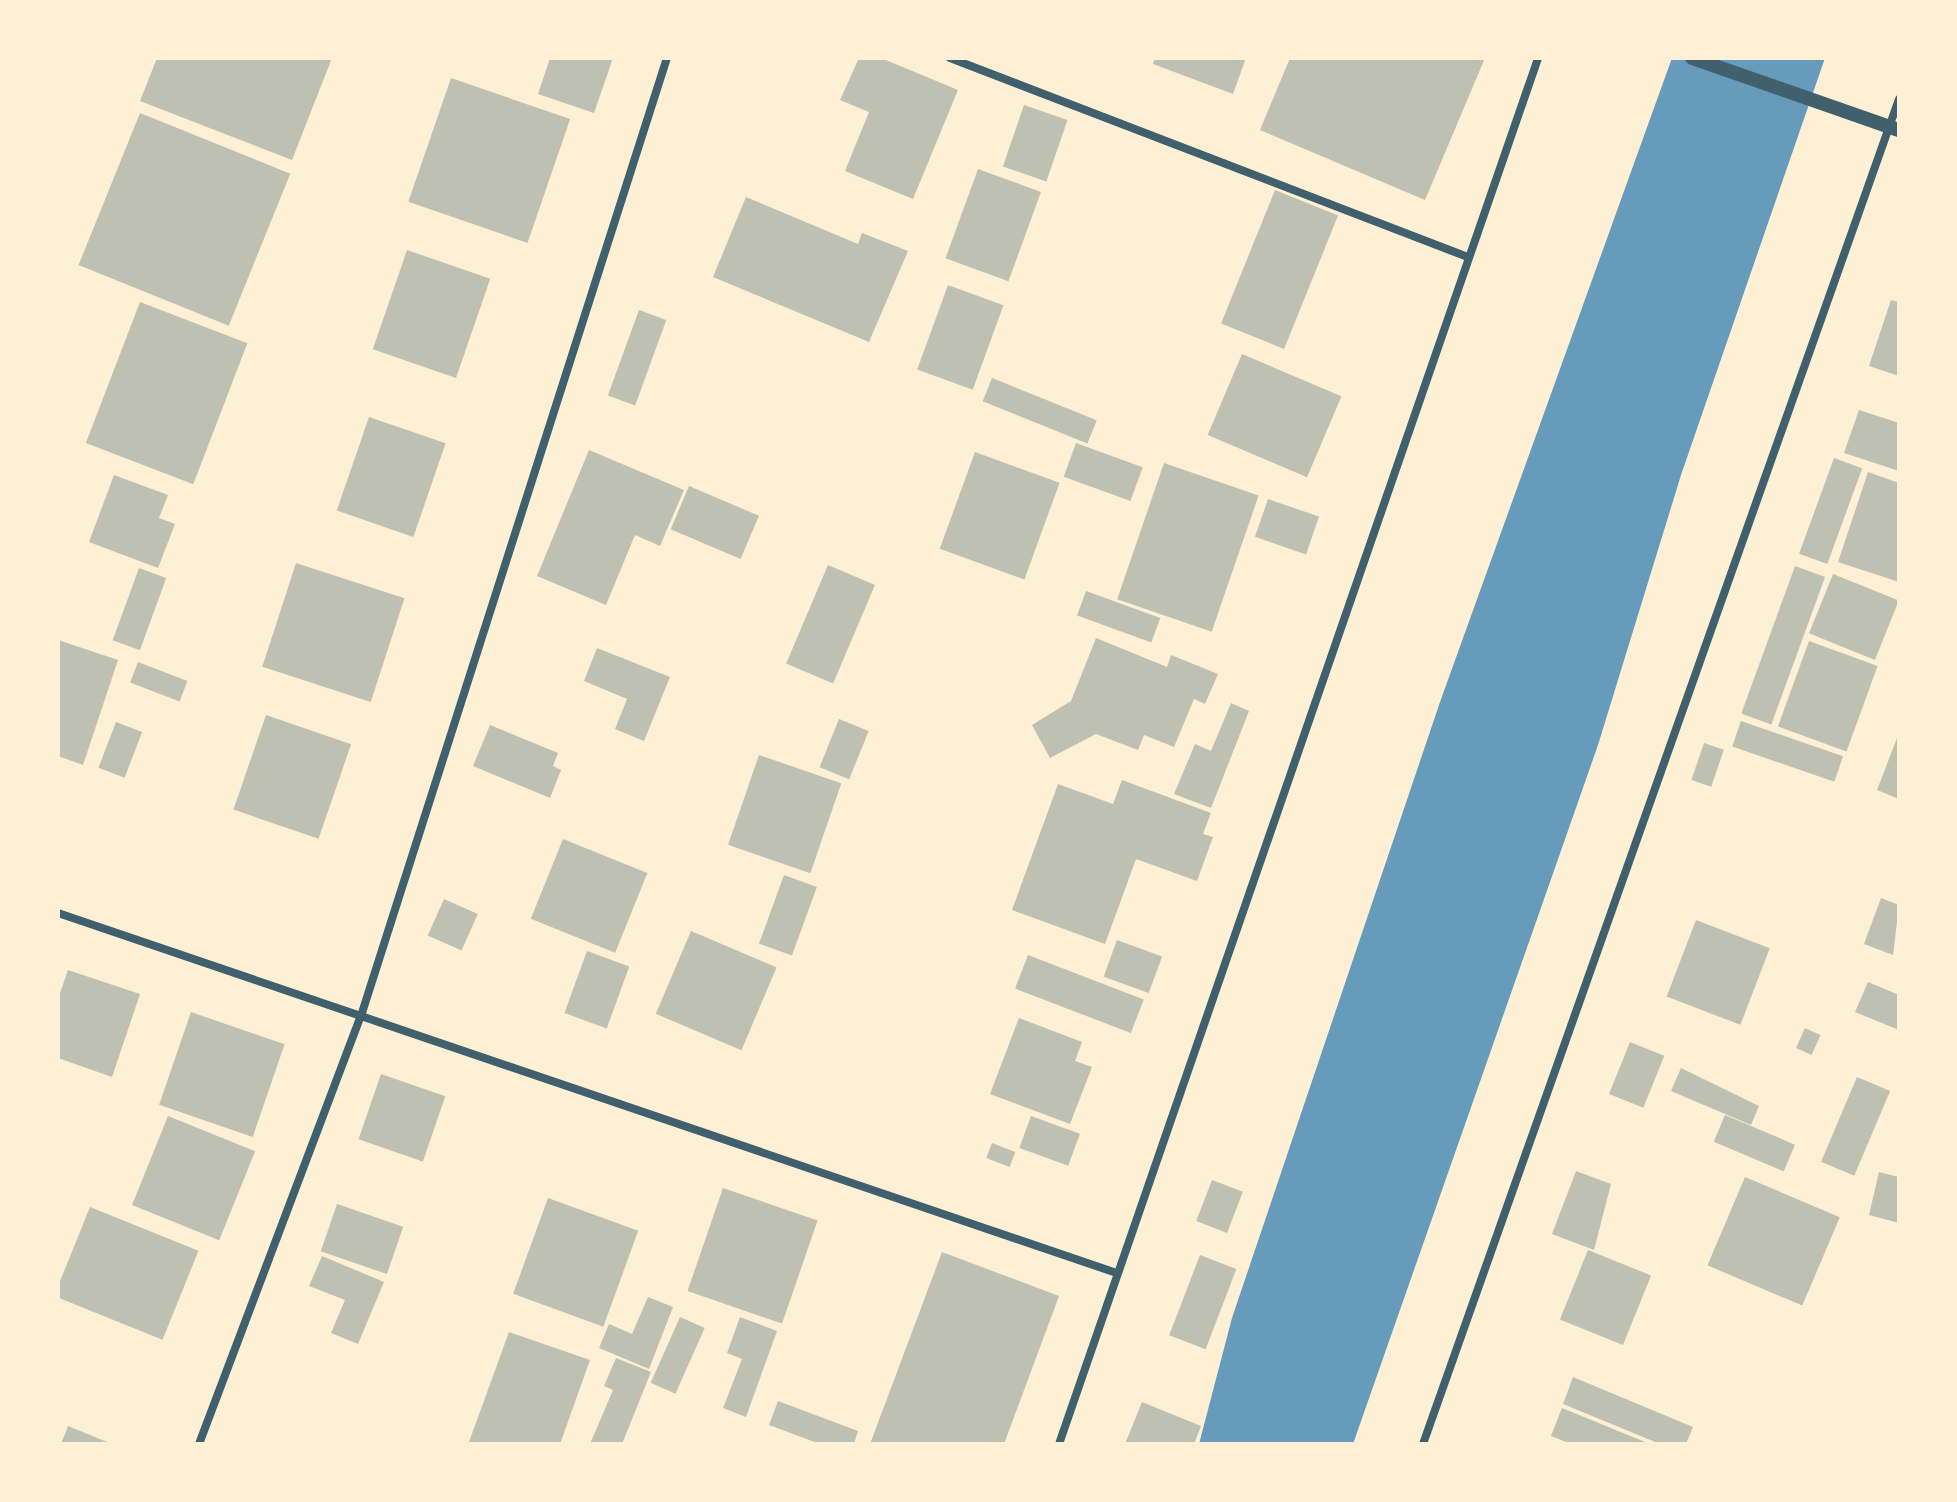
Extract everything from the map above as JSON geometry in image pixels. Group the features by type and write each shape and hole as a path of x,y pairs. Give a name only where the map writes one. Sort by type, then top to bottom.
{"street":[{"path":"199,1444 361,1016 667,58"},
{"path":"950,58 1465,256"},
{"path":"1059,1444 1465,256 1538,58"},
{"path":"1692,58 1894,128"},
{"path":"1423,1444 1894,128 1899,99"},
{"path":"58,913 1117,1273"}],"water":[{"path":"1672,58 1825,58 1681,475 1598,745 1353,1444 1199,1444 1232,1318 1440,702"}],"building":[{"path":"157,58 332,58 292,160 140,101"},
{"path":"550,58 613,58 594,113 538,94"},
{"path":"859,58 881,58 958,90 913,199 845,171 869,112 840,100"},
{"path":"1155,58 1246,58 1233,94 1153,64"},
{"path":"1290,58 1485,58 1425,200 1260,130"},
{"path":"451,78 570,119 527,243 408,202"},
{"path":"1024,105 1067,120 1046,181 1003,166"},
{"path":"140,113 290,174 229,326 79,265"},
{"path":"978,169 1041,192 1008,281 946,258"},
{"path":"1275,190 1338,215 1284,349 1221,324"},
{"path":"746,197 858,244 862,233 908,251 869,342 713,277"},
{"path":"407,250 490,279 456,378 373,349"},
{"path":"948,285 1003,305 973,390 917,370"},
{"path":"1891,300 1899,302 1899,376 1869,366"},
{"path":"140,302 247,343 193,484 86,443"},
{"path":"639,310 666,320 635,405 608,396"},
{"path":"1242,354 1341,396 1307,477 1208,435"},
{"path":"992,378 1097,420 1087,444 983,401"},
{"path":"1859,410 1899,423 1899,471 1844,453"},
{"path":"369,417 446,443 413,537 337,511"},
{"path":"1076,443 1143,467 1130,501 1064,477"},
{"path":"589,450 684,490 660,546 635,535 606,605 537,576"},
{"path":"975,452 1060,483 1024,580 940,549"},
{"path":"1834,458 1862,468 1827,564 1799,554"},
{"path":"1164,463 1259,496 1212,632 1117,599"},
{"path":"1868,472 1899,483 1899,582 1838,562"},
{"path":"114,475 168,495 159,518 175,524 158,568 89,542"},
{"path":"689,486 759,516 741,559 671,529"},
{"path":"1268,499 1319,517 1306,554 1255,537"},
{"path":"296,563 404,598 371,702 262,667"},
{"path":"828,565 875,585 833,683 786,663"},
{"path":"1795,566 1825,577 1771,724 1741,714"},
{"path":"139,568 166,578 140,650 113,640"},
{"path":"1833,574 1899,601 1875,660 1809,633"},
{"path":"1086,591 1160,618 1151,642 1077,615"},
{"path":"1096,638 1167,667 1171,655 1218,674 1205,704 1194,699 1174,747 1144,735 1138,750 1096,734 1050,758 1032,725 1071,701"},
{"path":"58,640 118,660 83,765 58,756"},
{"path":"1809,641 1878,666 1846,751 1778,727"},
{"path":"597,648 670,677 644,741 615,729 627,699 584,681"},
{"path":"138,662 187,681 180,702 130,683"},
{"path":"1231,703 1249,711 1211,808 1174,794 1195,744 1211,751"},
{"path":"266,715 351,744 319,839 233,810"},
{"path":"839,719 869,731 849,779 820,767"},
{"path":"1741,721 1843,756 1834,782 1732,747"},
{"path":"116,722 142,732 125,778 98,768"},
{"path":"490,725 558,753 553,766 561,770 550,798 473,766"},
{"path":"1899,733 1899,799 1877,790"},
{"path":"1704,743 1724,750 1711,787 1691,780"},
{"path":"759,755 841,783 810,873 728,845"},
{"path":"1122,780 1211,813 1203,834 1213,837 1197,881 1136,859 1105,944 1012,910 1058,784 1113,804"},
{"path":"563,839 647,873 615,953 531,919"},
{"path":"784,875 817,887 792,956 759,944"},
{"path":"1881,898 1899,905 1893,955 1864,944"},
{"path":"444,899 478,914 462,951 428,936"},
{"path":"1696,920 1770,948 1740,1025 1667,997"},
{"path":"691,931 777,967 741,1050 656,1014"},
{"path":"1117,940 1162,956 1149,993 1104,977"},
{"path":"587,951 629,966 607,1028 564,1013"},
{"path":"1028,955 1144,999 1131,1033 1015,989"},
{"path":"68,970 140,994 112,1077 58,1058 58,999"},
{"path":"1868,982 1899,995 1899,1030 1855,1012"},
{"path":"191,1012 285,1044 253,1137 159,1105"},
{"path":"1019,1018 1082,1042 1075,1061 1092,1067 1070,1124 990,1094"},
{"path":"1805,1028 1821,1035 1812,1055 1796,1048"},
{"path":"1630,1042 1664,1056 1643,1108 1609,1094"},
{"path":"1681,1068 1759,1106 1751,1125 1671,1091"},
{"path":"381,1074 445,1096 423,1161 359,1139"},
{"path":"1857,1077 1890,1091 1854,1176 1821,1162"},
{"path":"1725,1115 1795,1145 1784,1171 1714,1142"},
{"path":"168,1116 255,1151 219,1240 132,1205"},
{"path":"1031,1116 1080,1134 1068,1166 1019,1148"},
{"path":"992,1143 1015,1152 1010,1167 986,1158"},
{"path":"1576,1171 1611,1184 1594,1250 1552,1234"},
{"path":"1879,1172 1899,1177 1899,1223 1869,1215"},
{"path":"1745,1177 1840,1217 1802,1306 1707,1265"},
{"path":"1212,1180 1243,1192 1227,1233 1196,1221"},
{"path":"723,1188 818,1221 782,1324 688,1291"},
{"path":"548,1198 638,1231 603,1327 513,1294"},
{"path":"337,1204 403,1227 387,1274 321,1251"},
{"path":"90,1207 198,1251 163,1340 58,1298 58,1286"},
{"path":"1588,1250 1651,1275 1623,1345 1560,1320"},
{"path":"942,1252 1059,1296 1004,1444 870,1444"},
{"path":"1200,1255 1236,1269 1206,1349 1169,1335"},
{"path":"322,1256 384,1282 358,1344 331,1333 345,1300 309,1286"},
{"path":"648,1297 673,1307 649,1369 599,1348 609,1324 632,1334"},
{"path":"680,1317 705,1328 675,1394 651,1383"},
{"path":"740,1317 777,1331 746,1417 723,1408 742,1359 727,1353"},
{"path":"509,1332 590,1360 560,1444 469,1442"},
{"path":"616,1358 651,1372 622,1444 590,1444 613,1390 604,1386"},
{"path":"1573,1377 1693,1427 1686,1444 1660,1444 1563,1404"},
{"path":"778,1401 858,1431 854,1444 820,1444 769,1425"},
{"path":"1142,1402 1201,1426 1194,1444 1125,1444"},
{"path":"1562,1408 1650,1444 1571,1444 1551,1436"},
{"path":"68,1426 112,1444 61,1444"}]}
